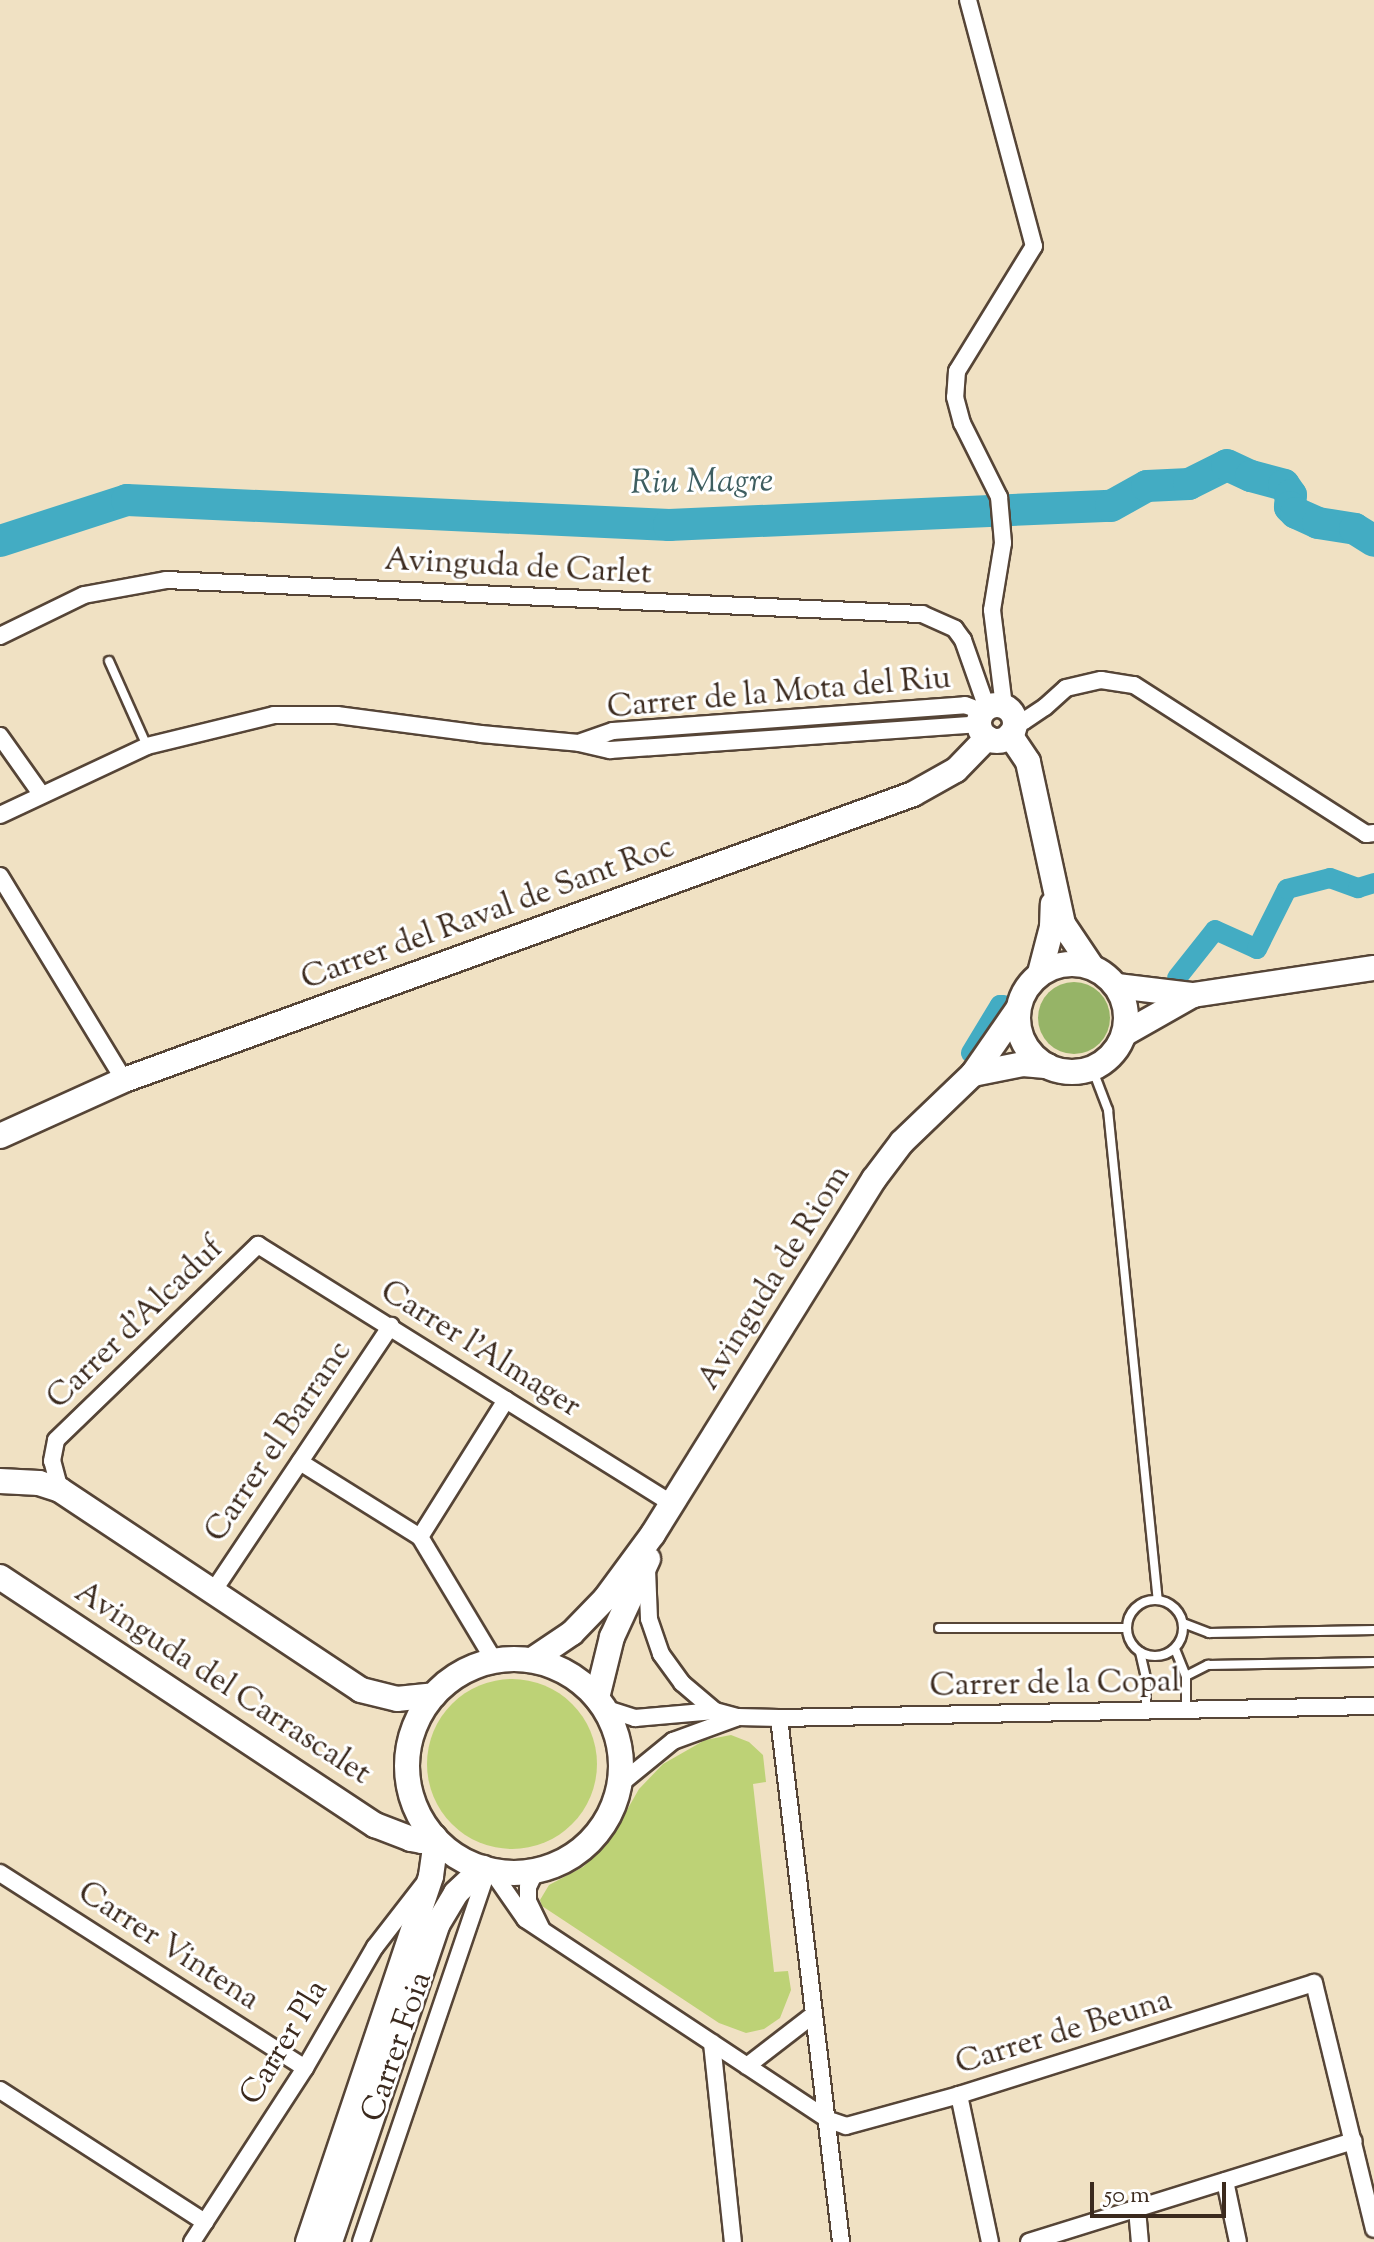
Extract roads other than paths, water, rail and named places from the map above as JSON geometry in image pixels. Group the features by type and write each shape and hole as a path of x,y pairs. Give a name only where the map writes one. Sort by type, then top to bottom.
{"street":[{"path":"968,0 1034,246 957,371 955,397 962,423 999,497 1003,533 992,610 995,721 1028,762 1063,924 1092,967 1117,986 1193,995 1374,968"},
{"name":"Avinguda de Carlet","path":"0,636 84,595 166,580 922,614 955,629 963,640 995,721"},
{"path":"995,721 1024,721 1066,688 1101,680 1134,685 1366,834 1374,833"},
{"name":"Carrer de la Mota del Riu","path":"0,815 147,746 274,715 337,715 579,743 613,731 965,705 995,721"},
{"name":"Carrer del Raval de Sant Roc","path":"0,1136 124,1080 913,794 956,770 995,721"},
{"path":"0,736 41,794"},
{"path":"0,876 124,1080"},
{"path":"1040,973 1052,927 1053,889"},
{"path":"1048,1066 1024,1043 1018,1009 1022,995 1040,973 1056,965 1074,963 1092,967"},
{"path":"973,1074 1023,1064 1077,1072 1092,1068 1117,1048 1124,1034 1126,1018 1117,986"},
{"path":"1124,1034 1193,995"},
{"name":"Avinguda de Riom","path":"532,1660 590,1617 653,1534 874,1179 902,1142 973,1074 1018,1009"},
{"name":"Carrer l'Almager","path":"258,1245 672,1504"},
{"name":"Carrer d'Alcaduf","path":"60,1490 52,1461 56,1440 258,1245"},
{"name":"Carrer el Barranc","path":"214,1590 391,1326"},
{"path":"420,1537 506,1400"},
{"path":"300,1462 420,1537 494,1660"},
{"name":"Avinguda del Carrascalet","path":"0,1481 39,1483 60,1490 361,1690 397,1699 434,1695"},
{"name":"Avinguda del Carrascalet","path":"0,1497 43,1496 87,1527 112,1523"},
{"name":"Avinguda de Riom","path":"601,1703 612,1637 647,1563 653,1534"},
{"name":"Carrer de la Copal","path":"647,1563 649,1619 661,1654 682,1683 715,1711"},
{"name":"Avinguda del Carrascalet","path":"0,1577 375,1825 427,1838"},
{"path":"308,2242 431,1876 427,1838 414,1804 407,1766 414,1728 434,1695 461,1672 494,1660 532,1660 568,1673 601,1703 619,1745 619,1785 613,1805 590,1840 565,1859 536,1870 487,1869 427,1838"},
{"name":"Carrer de la Copal","path":"601,1703 635,1718 715,1711 738,1717 779,1718 1374,1706"},
{"name":"Carrer de la Copal","path":"619,1785 673,1741 738,1717"},
{"path":"779,1718 813,2015 829,2120 841,2242"},
{"path":"487,1869 525,1919 544,1933 829,2120"},
{"path":"330,2242 437,1925 456,1893 487,1869"},
{"name":"Carrer Foia","path":"361,2242 487,1869"},
{"path":"536,1870 528,1887 528,1901 544,1933"},
{"name":"Carrer Vintena","path":"0,1873 305,2068"},
{"name":"Carrer Pla","path":"192,2242 305,2068 375,1947 431,1876"},
{"name":"Carrer de Beuna","path":"829,2120 846,2126 959,2095 1314,1983 1354,2141"},
{"path":"747,2066 813,2015"},
{"path":"712,2043 733,2242"},
{"path":"0,2090 205,2222"},
{"path":"959,2095 990,2242"},
{"path":"1029,2242 1354,2141 1374,2229"},
{"path":"1225,2181 1238,2242"},
{"path":"1137,2209 1140,2242"}],"lane":[{"path":"109,661 147,746"},
{"path":"1092,1068 1108,1110 1158,1599"},
{"path":"1158,1599 1175,1607 1183,1623 1181,1641 1175,1649 1158,1656 1140,1652 1133,1646 1127,1628 1133,1611 1148,1600 1158,1599"},
{"path":"1183,1623 1209,1633 1374,1630"},
{"path":"939,1628 1127,1628"},
{"path":"1175,1649 1186,1676 1186,1710"},
{"path":"1140,1652 1146,1679 1146,1711"},
{"path":"1186,1676 1208,1665 1374,1662"}],"waterway":[{"name":"Riu Magre","path":"0,541 127,500 669,525 1111,506 1147,486 1189,484 1227,465 1251,476 1284,485 1291,495 1290,507 1296,513 1318,523 1355,529 1374,541"},
{"path":"1177,978 1215,930 1257,949 1287,889 1330,878 1358,888 1374,883"},
{"path":"971,1053 1000,1005 1004,1005"}]}
